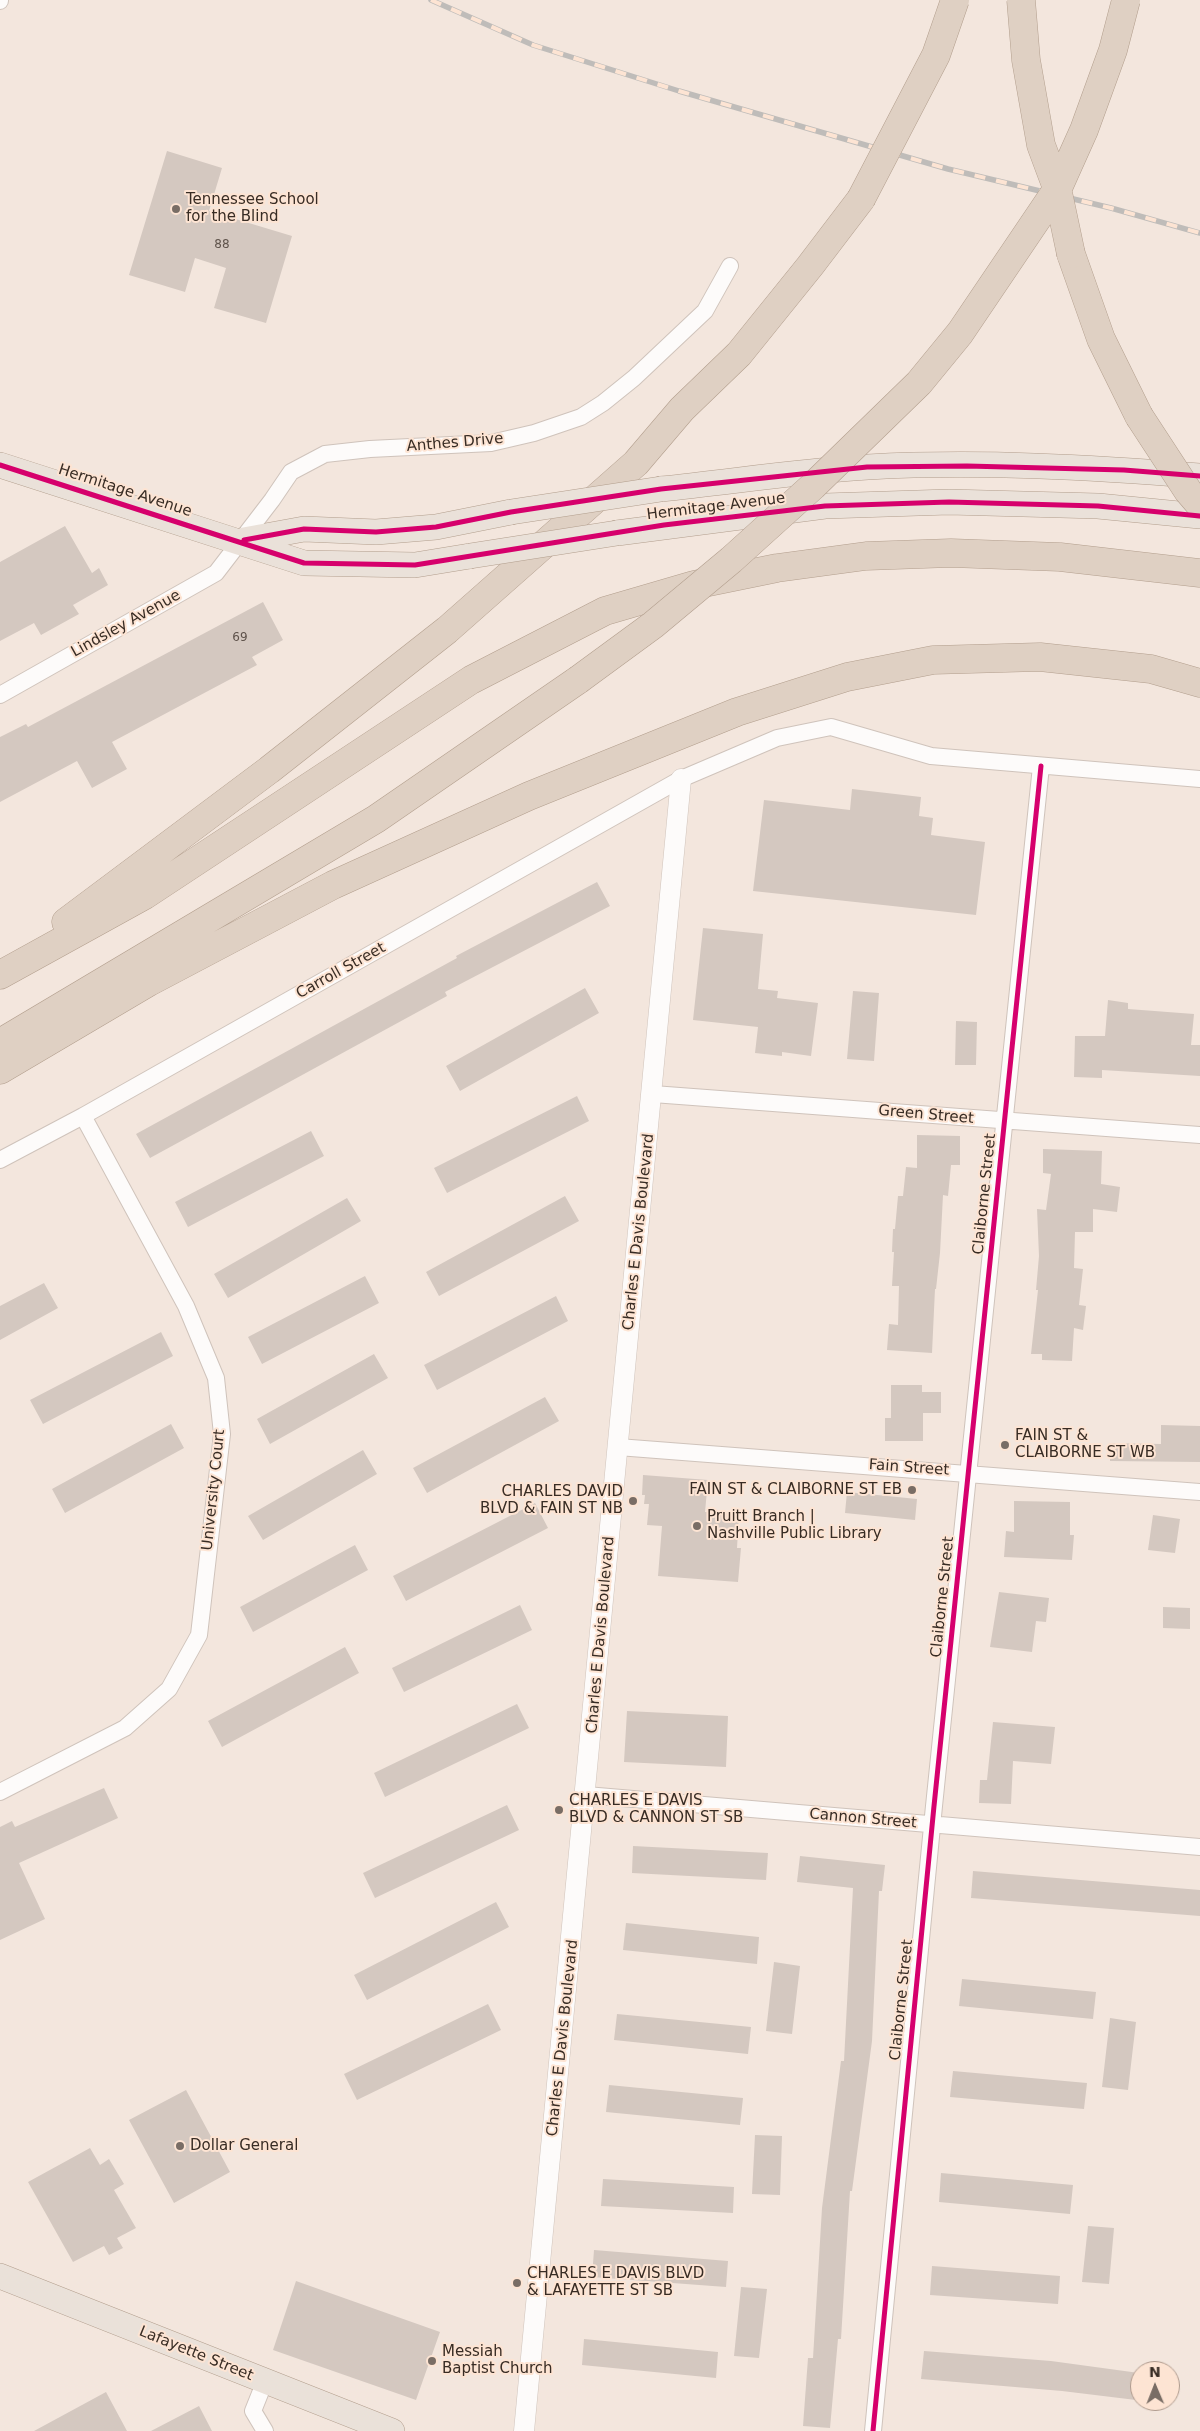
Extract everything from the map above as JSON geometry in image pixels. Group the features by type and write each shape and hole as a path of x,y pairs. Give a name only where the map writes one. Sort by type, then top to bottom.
{"highway":[{"path":"0,970 177,840 447,630 636,463 682,409 739,354 810,266 860,199 936,55 955,0"},
{"path":"1021,0 1026,60 1041,145 1057,188 1071,254 1101,339 1139,416 1188,491 1200,506"},
{"path":"0,1043 376,819 578,680 653,625 732,560 919,383 960,333 1058,188 1084,130 1113,50 1126,0"},
{"path":"0,975 145,895 471,680 605,611 694,585 740,575 866,556 951,553 1060,557 1200,573"},
{"path":"0,1070 149,982 333,885 529,796 737,712 847,677 933,660 1040,658 1150,669 1200,683"},
{"path":"0,1087 110,1022 149,982"}],"main road":[{"name":"Hermitage Avenue","path":"0,465 242,541 304,563 415,565 617,532 825,506 940,502 1098,506 1200,516"},
{"name":"Hermitage Avenue","path":"242,541 304,529 376,532 436,527 510,512 661,489 867,467 1124,470 1200,476"},
{"name":"Lafayette Street","path":"0,2276 392,2431"}],"street":[{"name":"Anthes Drive","path":"242,541 291,472 325,454 491,443 534,433 581,417 603,403 634,378 705,311 730,266"},
{"name":"Lindsley Avenue","path":"0,695 216,573 242,541"},
{"name":"Carroll Street","path":"0,1160 83,1116 681,779 777,738 832,727 931,756 1200,779"},
{"name":"Claiborne Street","path":"873,2431 932,1825 1006,1121 1041,766"},
{"name":"Charles E Davis Boulevard","path":"524,2431 653,1094 681,779"},
{"name":"Green Street","path":"653,1094 1200,1135"},
{"name":"University Court","path":"0,1792 125,1728 169,1689 199,1635 222,1434 216,1378 186,1306 83,1116"},
{"name":"Fain Street","path":"618,1447 968,1472 1200,1492"},
{"name":"Cannon Street","path":"586,1795 1200,1847"},
{"path":"265,2381 254,2411 265,2431"}],"building":[{"path":"167,151 222,168 209,211 292,236 266,323 214,308 226,268 195,258 185,292 129,275"},
{"path":"65,526 92,573 99,568 108,585 73,605 79,614 41,635 34,623 0,641 0,562"},
{"path":"263,602 283,640 252,657 257,665 112,742 127,769 92,788 77,761 0,802 0,737 26,724 28,727"},
{"path":"852,789 921,797 919,816 933,818 931,835 985,842 976,915 753,891 764,800 850,810"},
{"path":"597,882 610,906 445,992 447,996 150,1158 136,1134 457,958 456,956"},
{"path":"703,928 763,934 758,989 778,991 777,998 818,1003 811,1056 782,1052 782,1056 755,1053 758,1027 693,1020"},
{"path":"585,988 599,1013 460,1091 446,1066"},
{"path":"853,991 879,993 874,1061 847,1059"},
{"path":"1108,1000 1128,1003 1128,1009 1194,1014 1191,1045 1200,1045 1200,1076 1102,1070 1102,1078 1074,1077 1075,1036 1105,1036"},
{"path":"956,1021 977,1022 976,1065 955,1065"},
{"path":"577,1096 589,1121 447,1193 434,1168"},
{"path":"311,1131 324,1156 188,1227 175,1202"},
{"path":"917,1135 960,1136 960,1165 951,1165 948,1196 943,1195 932,1353 887,1350 889,1324 898,1325 899,1286 892,1286 893,1229 895,1229 898,1196 903,1196 906,1167 917,1168"},
{"path":"1043,1149 1102,1151 1101,1184 1120,1187 1117,1212 1093,1209 1093,1232 1075,1232 1074,1268 1083,1269 1079,1305 1086,1306 1083,1330 1074,1328 1072,1361 1042,1360 1042,1354 1031,1354 1038,1290 1036,1290 1039,1256 1037,1209 1046,1210 1051,1174 1043,1173"},
{"path":"565,1196 579,1221 439,1296 426,1272"},
{"path":"347,1198 361,1221 228,1298 214,1274"},
{"path":"365,1276 379,1303 262,1364 248,1337"},
{"path":"44,1283 58,1308 0,1340 0,1306"},
{"path":"556,1296 568,1321 437,1390 424,1365"},
{"path":"161,1332 173,1356 43,1424 30,1400"},
{"path":"374,1354 388,1378 270,1444 257,1419"},
{"path":"891,1385 922,1385 922,1392 941,1392 941,1413 923,1413 923,1441 885,1441 885,1418 891,1418"},
{"path":"545,1397 559,1421 427,1493 413,1468"},
{"path":"171,1424 184,1448 65,1513 52,1489"},
{"path":"1161,1425 1200,1426 1200,1462 1110,1461 1110,1443 1161,1444"},
{"path":"363,1450 377,1474 263,1540 248,1516"},
{"name":"Pruitt Branch | Nashville Public Library","path":"643,1475 708,1480 705,1512 739,1514 737,1548 741,1548 738,1582 658,1576 662,1526 647,1525 649,1504 644,1504 645,1495 642,1495"},
{"path":"847,1492 917,1499 915,1520 845,1513"},
{"path":"1014,1501 1070,1502 1070,1535 1074,1535 1072,1560 1004,1557 1006,1531 1014,1532"},
{"path":"535,1503 548,1528 406,1601 393,1576"},
{"path":"1153,1515 1180,1519 1175,1553 1148,1550"},
{"path":"355,1545 368,1570 253,1632 240,1607"},
{"path":"999,1592 1049,1598 1046,1622 1036,1621 1032,1652 990,1647"},
{"path":"520,1605 532,1630 404,1692 392,1668"},
{"path":"1163,1607 1190,1608 1190,1629 1163,1628"},
{"path":"345,1647 359,1673 222,1747 208,1721"},
{"path":"517,1704 529,1728 385,1797 374,1773"},
{"path":"627,1711 728,1716 726,1767 624,1762"},
{"path":"993,1722 1055,1727 1051,1764 1013,1761 1011,1804 979,1803 980,1780 987,1780"},
{"path":"104,1788 118,1818 19,1863 45,1919 0,1940 0,1827 12,1821 15,1827"},
{"path":"507,1805 519,1830 375,1898 363,1873"},
{"path":"633,1846 768,1853 766,1880 632,1873"},
{"path":"800,1856 885,1865 882,1891 879,1891 872,2041 852,2191 850,2191 841,2339 838,2339 830,2428 803,2426 808,2358 813,2358 822,2208 841,2061 844,2061 853,1888 797,1882"},
{"path":"973,1871 1200,1890 1200,1916 971,1898"},
{"path":"496,1902 509,1927 367,2000 354,1975"},
{"path":"626,1923 759,1937 757,1964 623,1950"},
{"path":"774,1962 800,1966 792,2034 766,2031"},
{"path":"962,1979 1096,1992 1093,2019 959,2006"},
{"path":"488,2004 501,2030 357,2100 344,2074"},
{"path":"617,2014 751,2027 748,2054 614,2040"},
{"path":"1110,2018 1136,2022 1128,2090 1102,2087"},
{"path":"953,2071 1087,2083 1084,2109 950,2097"},
{"path":"609,2085 743,2098 740,2125 606,2112"},
{"name":"Dollar General","path":"186,2090 230,2172 174,2203 129,2120"},
{"path":"755,2135 782,2136 780,2195 752,2194"},
{"path":"90,2148 100,2165 109,2159 124,2184 114,2190 136,2228 117,2238 123,2248 109,2255 104,2246 73,2262 28,2182"},
{"path":"941,2173 1073,2185 1070,2214 939,2202"},
{"path":"603,2179 734,2187 733,2213 601,2206"},
{"path":"1088,2226 1114,2228 1109,2284 1082,2282"},
{"path":"594,2250 728,2261 726,2287 592,2277"},
{"path":"932,2266 1060,2276 1058,2304 930,2295"},
{"path":"296,2281 440,2332 416,2400 273,2350"},
{"path":"741,2287 767,2289 759,2358 734,2356"},
{"path":"584,2339 718,2352 716,2378 582,2365"},
{"path":"924,2351 1051,2361 1130,2372 1130,2399 1062,2391 921,2379"},
{"path":"106,2392 127,2431 34,2431"},
{"path":"199,2406 212,2431 151,2431"}],"railway":[{"path":"431,0 533,45 679,91 948,169 1111,208 1200,233"}],"cycle path":[{"path":"0,465 304,563 415,565 664,525 825,506 949,502 1098,506 1200,516"},
{"path":"244,540 304,529 376,532 436,527 511,512 661,489 867,467 967,466 1124,470 1200,476"},
{"path":"873,2431 934,1806 1041,766"}],"place":[{"name":"Tennessee School for the Blind","path":"176,209"},
{"name":"FAIN ST & CLAIBORNE ST WB","path":"1005,1445"},
{"name":"FAIN ST & CLAIBORNE ST EB","path":"912,1490"},
{"name":"CHARLES DAVID BLVD & FAIN ST NB","path":"633,1501"},
{"name":"Pruitt Branch | Nashville Public Library","path":"697,1526"},
{"name":"CHARLES E DAVIS BLVD & CANNON ST SB","path":"559,1810"},
{"name":"Dollar General","path":"180,2146"},
{"name":"CHARLES E DAVIS BLVD & LAFAYETTE ST SB","path":"517,2283"},
{"name":"Messiah Baptist Church","path":"432,2361"}]}
